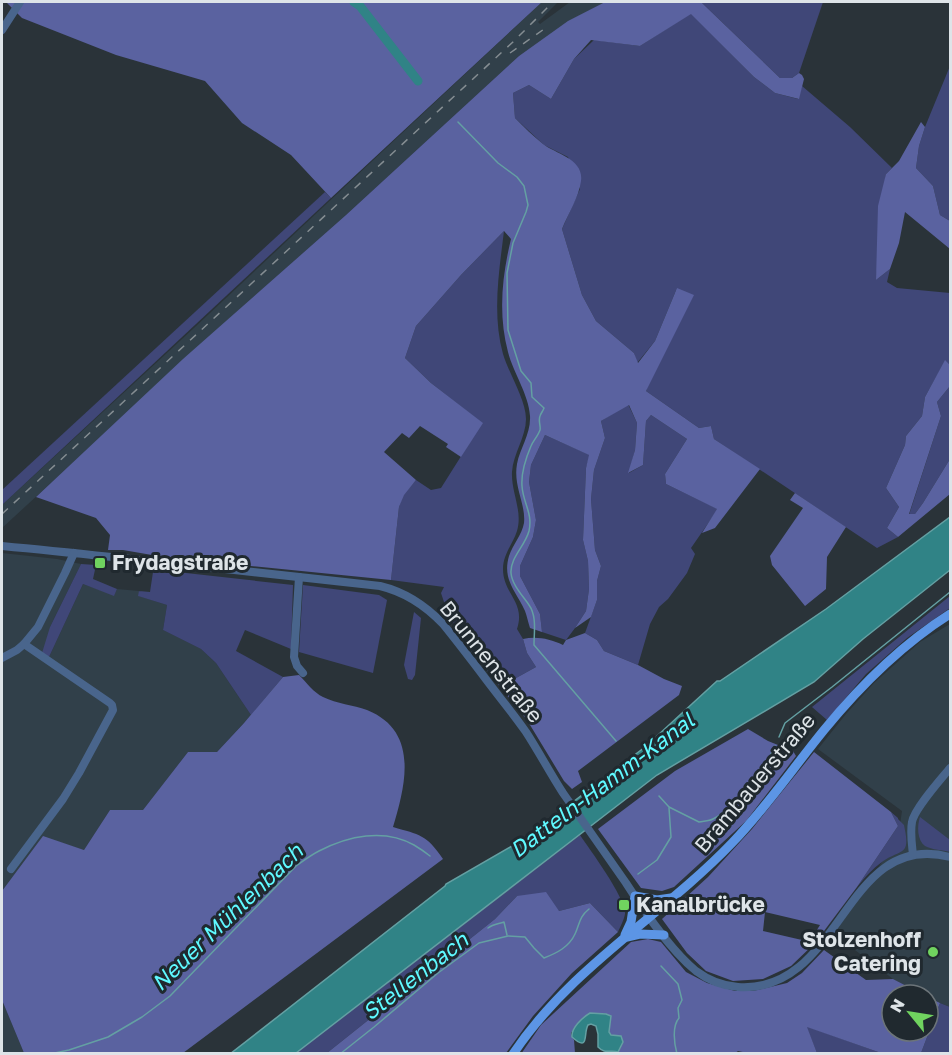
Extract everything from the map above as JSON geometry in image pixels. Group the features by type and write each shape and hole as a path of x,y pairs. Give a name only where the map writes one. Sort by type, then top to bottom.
{"main road":[{"name":"Brambauerstraße","path":"513,1053 557,998 587,969 710,866 747,827 823,732 870,678 905,647 951,614"},
{"path":"624,937 631,922 635,896 657,900 672,898"},
{"path":"624,937 640,934 664,935"}],"street":[{"path":"2,30 20,2"},
{"name":"Brunnenstraße","path":"2,546 386,587 416,601 429,610 451,634 525,731 563,794 649,917 678,953 696,971 713,981 742,987 762,986 792,972 820,946 875,874 889,864 913,855"},
{"path":"2,658 24,644 38,627 74,553"},
{"path":"299,577 294,657 303,673"},
{"path":"11,870 63,799 113,710 110,703 24,644"},
{"path":"951,768 913,818 912,834 913,855 934,854 951,857"}],"shaded area":[{"path":"6,2 542,2 331,198 291,155 242,123 205,81 116,55 22,18"},
{"path":"542,2 558,2 538,22 540,24 570,2 605,2 568,22 519,56 2,528 2,505"},
{"path":"605,2 701,2 780,78 792,78 799,73 804,79 799,99 775,93 754,77 691,14 640,46 591,40 574,59 551,99 529,85 513,93 515,118 543,144 574,162 581,174 578,193 562,229 582,295 596,321 634,353 638,363 655,341 677,288 694,295 646,391 699,428 711,426 714,439 760,469 715,528 702,533 717,509 666,484 665,474 687,439 651,415 646,421 643,465 628,473 635,450 637,423 629,405 601,421 605,438 594,470 591,499 595,550 601,566 597,581 597,600 591,617 575,628 586,611 589,589 588,561 583,540 586,468 589,455 545,435 531,465 529,482 536,520 533,537 520,566 520,576 540,614 542,632 530,628 525,611 511,585 507,572 509,556 524,523 516,472 518,458 529,429 530,416 527,400 510,360 503,324 502,295 511,239 504,231 416,326 405,358 431,383 483,423 461,457 446,447 448,444 420,426 409,438 402,433 384,452 416,480 404,495 399,507 391,580 108,550 110,535 96,518 36,497 183,359 346,215 519,56 568,21"},
{"path":"701,2 823,2 799,73 792,78 780,78"},
{"path":"691,13 754,77 775,93 798,99 802,86 850,127 892,168 886,174 876,280 890,269 887,282 897,288 950,293 950,365 945,361 925,397 922,416 906,436 905,445 886,488 899,507 887,528 898,537 877,548 714,439 711,426 699,428 646,391 677,288 655,341 637,363 634,353 596,321 582,295 562,229 580,189 568,157 544,145 515,118 513,93 529,85 551,99 574,59 594,40 640,46"},
{"path":"950,66 950,221 940,215 933,186 916,168 925,127"},
{"path":"921,122 925,127 916,168 933,186 940,215 950,221 950,249 905,212 899,243 890,269 876,280 878,206 886,174 899,161"},
{"path":"325,192 331,198 2,505 2,490"},
{"path":"504,231 497,308 498,324 503,354 523,404 526,419 512,472 519,516 517,531 503,569 506,585 519,612 517,629 536,667 507,683 450,620 441,593 444,587 391,580 399,507 403,495 416,480 431,490 441,488 482,423 431,383 405,358 416,326"},
{"path":"945,360 950,365 950,386 937,402 941,416 909,514 915,514 950,459 950,494 898,537 887,528 899,507 886,488 905,445 906,436 922,416 925,397"},
{"path":"950,386 950,459 915,514 909,515 941,416 937,402"},
{"path":"628,404 637,423 635,450 629,473 643,465 646,421 651,415 687,439 665,474 666,484 718,509 691,548 695,554 687,573 668,599 659,607 650,624 638,665 604,651 597,640 585,633 597,600 597,581 601,566 595,550 591,499 594,470 605,438 601,421"},
{"path":"545,435 590,455 586,468 583,540 588,561 589,589 586,611 566,640 542,632 540,614 520,576 520,566 533,537 536,520 529,482 531,465"},
{"path":"795,493 846,527 827,557 826,589 805,606 772,565 770,556 803,508 790,500"},
{"path":"2,553 81,564 50,627 49,657 83,584 114,595 117,589 139,591 139,596 167,605 163,630 201,649 216,663 251,715 217,752 188,752 143,810 110,810 84,850 43,837 2,891"},
{"path":"81,564 96,565 93,579 117,589 114,596 83,584 49,657 42,653 50,627"},
{"path":"153,572 186,573 293,585 291,649 245,630 236,651 283,677 251,715 216,663 201,649 163,630 167,605 138,596 139,591 150,592"},
{"path":"303,585 379,595 387,600 373,673 299,652"},
{"path":"950,596 950,608 907,638 866,674 827,720 812,707"},
{"path":"414,612 421,618 415,675 412,680 408,679 404,665"},
{"path":"950,624 950,1007 940,1003 940,983 901,983 834,934 898,838 902,811 818,749 874,683 920,642"},
{"path":"585,633 597,640 604,651 682,686 679,695 578,771 582,782 572,789 564,781 527,720 469,648 469,643 475,645 507,683 536,667 527,653 523,639 543,639 563,645 566,640"},
{"path":"299,675 320,695 367,710 384,719 395,731 402,745 404,777 393,827 427,840 443,859 183,1053 24,1053 2,1000 2,891 43,836 84,850 110,810 143,810 188,752 217,752 283,677"},
{"path":"748,729 768,741 793,751 796,756 746,821 674,887 662,891 641,888 598,829 675,771"},
{"path":"814,752 891,812 898,826 821,935 815,933 820,925 765,912 763,931 815,943 791,966 763,979 733,981 706,971 687,953 662,919 708,877 752,829"},
{"path":"891,812 904,825 906,846 902,851 879,864 857,887 898,826"},
{"path":"920,817 950,840 950,852 931,848 922,843 918,833"},
{"path":"580,835 614,886 624,907 625,914 618,932 590,903 559,911 517,896 495,919 327,1053 296,1053"},
{"path":"546,892 559,911 590,903 618,932 572,973 533,1016 506,1053 327,1053 495,919 517,896"},
{"path":"648,939 661,942 686,972 707,983 735,991 753,991 787,983 802,973 824,950 866,980 893,979 901,983 880,983 880,1043 925,1043 921,1053 881,1053 807,1027 817,1053 752,1054 738,1051 734,1054 617,1053 621,1047 609,1032 606,1014 596,1013 571,1033 575,1053 521,1054 541,1025 631,942"},
{"path":"2,1000 24,1053 2,1053"},
{"path":"940,1003 950,1007 950,1053 921,1053 925,1043 940,1043"},
{"path":"806,1026 881,1053 817,1053"}],"water":[{"name":"Datteln-Hamm-Kanal","path":"950,517 950,570 863,639 814,682 657,775 296,1053 230,1054 446,884 531,834 645,747 717,681 826,609"},
{"path":"590,1013 611,1016 609,1032 611,1035 621,1036 623,1042 618,1052 605,1051 598,1047 596,1026 591,1024 588,1025 584,1042 581,1043 572,1037 575,1027"}],"waterway":[{"path":"354,2 360,6 418,81"},
{"path":"458,122 498,163 517,177 524,186 528,205 513,243 507,273 508,330 521,371 531,383 532,397 544,408 539,418 540,430 531,446 523,471 523,492 530,525 527,536 513,562 512,577 532,609 534,645 616,741"},
{"path":"779,737 785,723 950,592"},
{"path":"659,796 669,807 699,822 713,819 731,806 749,787 775,746"},
{"name":"Stellenbach","path":"638,874 657,860 671,837 669,808"},
{"name":"Neuer Mühlenbach","path":"50,1054 108,1037 142,1017 170,996 296,866 319,851 342,841 378,835 402,840 430,856"},
{"name":"Stellenbach","path":"340,1054 438,973 479,943 508,936 525,937 544,958 558,952 569,943 581,918 589,909"},
{"path":"488,928 504,922 507,935"},
{"path":"661,966 678,984 682,1000 678,1008 679,1018 674,1030 677,1054"}],"railway":[{"path":"2,514 514,41 553,2"},
{"path":"510,53 547,27"}],"place":[{"name":"Frydagstraße","path":"100,563"},
{"name":"Kanalbrücke","path":"624,905"},
{"name":"Stolzenhoff Catering","path":"933,952"}]}
